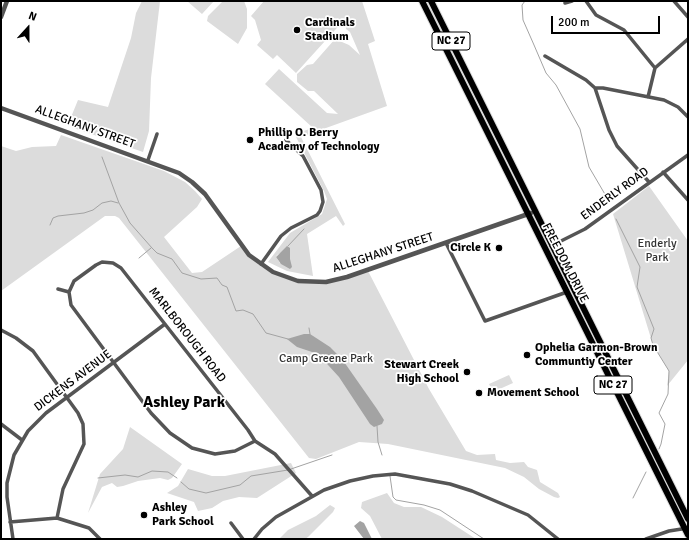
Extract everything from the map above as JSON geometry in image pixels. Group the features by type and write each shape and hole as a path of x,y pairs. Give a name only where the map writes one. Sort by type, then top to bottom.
{"main road":[{"name":"FREEDOM DRIVE","path":"422,1 615,389 686,528 688,535"},
{"name":"FREEDOM DRIVE","path":"431,1 551,246 688,518"},
{"path":"463,83 470,81"},
{"path":"567,292 572,293 590,324"},
{"path":"615,389 622,396 629,410 634,410"}],"street":[{"path":"1,17 7,1"},
{"path":"565,3 572,1"},
{"path":"586,1 593,13 599,18 624,30 655,68"},
{"path":"674,1 688,18"},
{"path":"648,97 655,68 688,39"},
{"path":"545,56 586,80 595,88 609,130 617,146 649,182"},
{"path":"595,88 603,88 648,97 674,104 688,117"},
{"name":"ALLEGHANY STREET","path":"1,108 148,160 179,173 198,187 243,247 261,264 288,278 305,282 326,282 347,278 534,211"},
{"path":"148,160 157,134"},
{"path":"261,264 281,236 291,228 316,215 320,211 324,202 321,190 303,156 286,140"},
{"name":"ENDERLY ROAD","path":"551,246 585,229 688,155"},
{"path":"663,172 688,200"},
{"path":"446,243 485,321 567,292"},
{"name":"MARLBOROUGH ROAD","path":"69,292 71,285 76,279 96,265 106,262 113,263 121,268 166,324 255,441 275,454 312,496"},
{"path":"58,288 69,292 71,305 159,422 184,444 200,451 215,454 235,451 255,441"},
{"name":"DICKENS AVENUE","path":"13,539 7,497 8,478 14,455 22,440 41,417 166,324"},
{"path":"1,330 30,348 67,397 81,418 84,428 84,440 63,489 57,518"},
{"path":"1,424 22,440"},
{"path":"254,539 268,523 312,496 342,483 373,476 395,474 413,476 462,487 514,508 536,520 558,539"},
{"path":"10,522 57,518 89,528 100,539"},
{"path":"231,523 243,539"},
{"path":"646,539 668,531 686,528"}],"green space":[{"path":"142,1 160,1 151,78 149,131 143,152 74,128 69,122 78,100 108,107 131,38 136,13"},
{"path":"187,1 214,1 202,14"},
{"path":"223,1 244,1 247,9 247,28 238,44 207,21 208,16"},
{"path":"264,1 362,1 375,41 368,44 387,106 301,137 345,224 343,226 336,216 307,234 313,276 287,271 268,262 290,233 322,214 327,199 296,137 297,133 313,128 265,84 279,69 327,113 338,114 314,91 308,91 297,82 297,74 307,65 313,64 335,39 349,45 360,55 350,32 346,29 345,19 296,73 277,55 273,59 257,45 261,40 255,20 251,16","holes":["290,248 290,259 280,263 276,257"]},
{"name":"Camp Greene Park","path":"61,135 164,171 185,182 195,191 202,199 197,207 164,237 192,273 202,272 241,246 249,255 278,275 315,283 368,271 429,389 466,451 477,455 495,454 496,460 510,463 524,462 528,467 537,470 540,482 558,493 560,497 554,497 539,489 524,477 505,468 388,444 359,442 316,459 309,458 119,218 115,216 105,216 1,291 1,146 16,151 32,147 56,146"},
{"name":"Enderly Park","path":"649,186 688,241 688,360 667,386 669,371 653,345 613,214"},
{"path":"509,375 513,383 493,392 489,384"},
{"path":"130,427 182,464 172,478 168,480 160,478 138,481 117,487 112,483 102,487 88,513 100,474 123,449"},
{"path":"291,463 296,473 257,498 239,497 223,501 212,508 198,511 194,502 167,493 178,486 188,469 212,476 225,476"},
{"path":"387,493 394,503 404,507 421,507 442,517 476,539 382,539 370,516 361,508 362,502"},
{"path":"330,505 335,508 333,512 305,539 279,539 288,530 316,516"}],"shaded area":[{"path":"287,246 290,248 292,267 290,269 281,264 276,257"},
{"path":"304,334 310,334 330,347 342,359 384,420 382,424 374,427 370,424 339,377 318,354 297,347 287,339"},
{"path":"360,521 364,523 372,539 364,539 354,526"}],"waterway":[{"path":"525,1 522,5 523,20 546,73 556,85 580,129 589,167 606,196"},
{"path":"102,157 119,203 130,223 157,253 172,259 182,273 201,279 217,278 222,285 227,287 236,311 243,310 253,314 266,333 288,339"},
{"path":"50,225 53,218 58,216 84,213 93,210 102,203 111,201 118,203"},
{"path":"616,219 640,267 637,287 654,329 651,338 653,345 669,371 668,394 659,413 665,424 659,449"},
{"path":"288,246 304,229"},
{"path":"139,258 151,248"},
{"path":"309,328 310,334"},
{"path":"377,426 378,442 382,455"},
{"path":"291,469 332,455"},
{"path":"181,482 189,489 206,493 240,485 251,476 288,470"},
{"path":"98,478 125,475 138,477 152,471 168,472 177,478"},
{"path":"633,498 646,472"},
{"path":"390,476 393,497 396,500 424,505 440,510 484,539"}],"place":[{"name":"Cardinals Stadium","path":"297,30"},
{"name":"Phillip O. Berry Academy of Technology","path":"250,140"},
{"name":"Circle K","path":"499,248"},
{"name":"Ophelia Garmon-Brown Communtiy Center","path":"527,355"},
{"name":"Stewart Creek High School","path":"467,372"},
{"name":"Movement School","path":"479,393"},
{"name":"Ashley Park School","path":"144,515"}],"district":[{"name":"Ashley Park","path":"184,403"}]}
